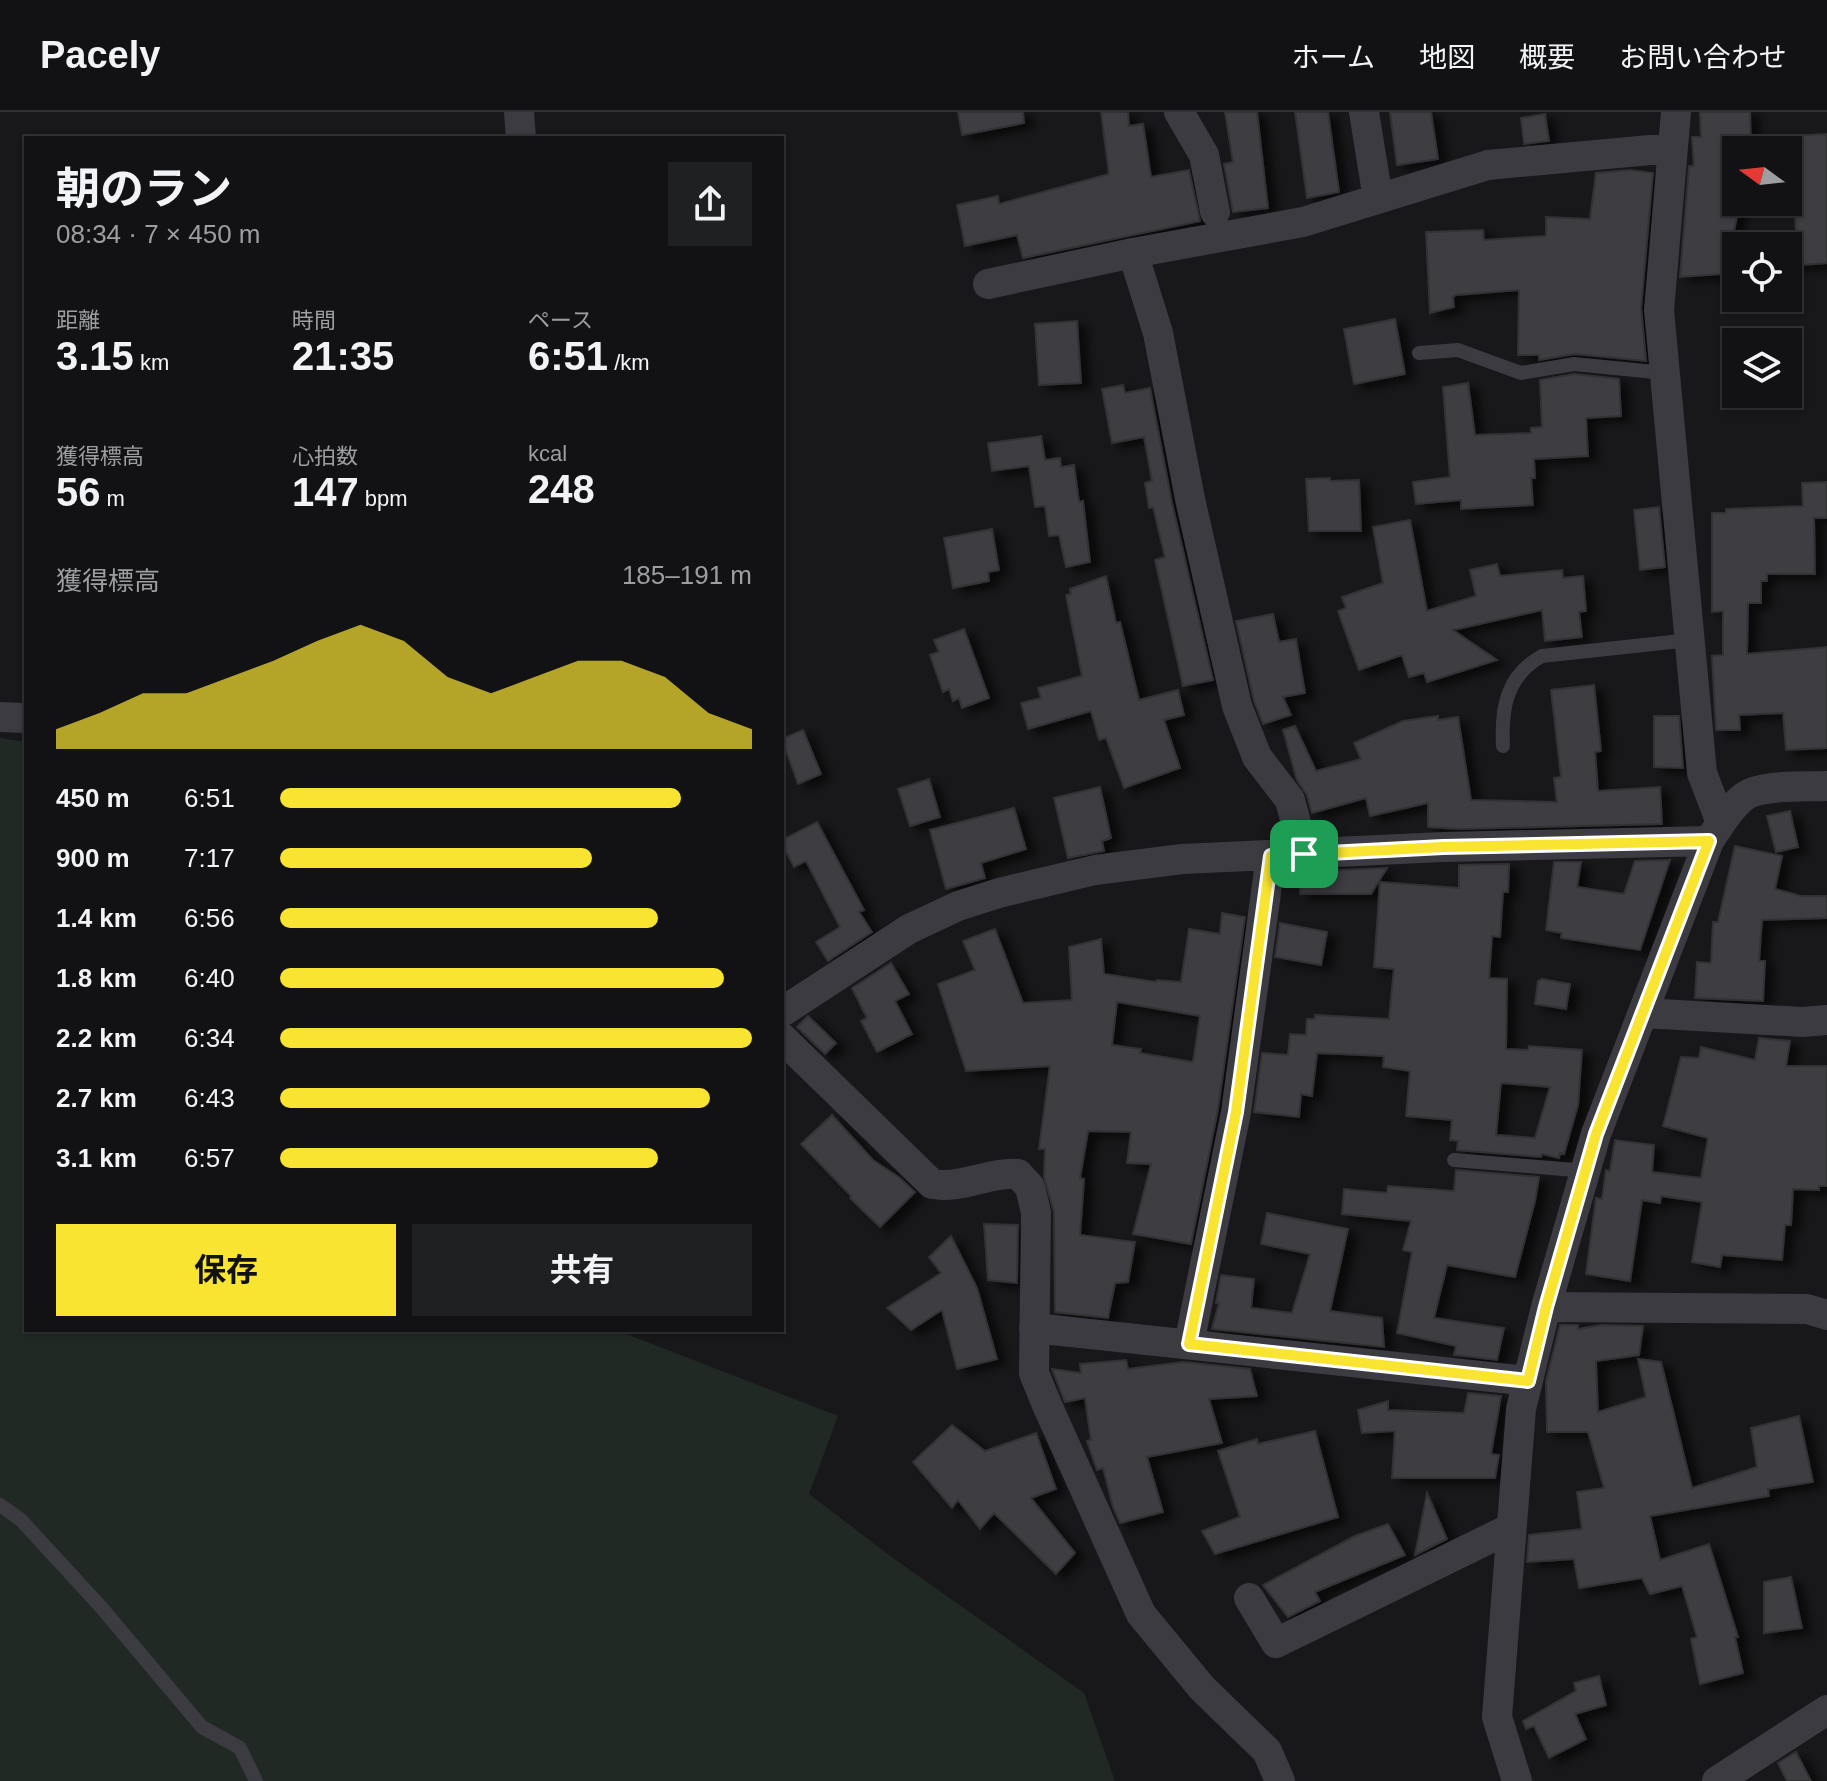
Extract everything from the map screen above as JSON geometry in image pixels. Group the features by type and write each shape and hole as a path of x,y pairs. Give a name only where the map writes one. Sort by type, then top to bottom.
{"street":[{"path":"519,112 521,136"},
{"path":"1179,112 1204,155 1215,212"},
{"path":"1364,112 1378,199"},
{"path":"1676,112 1659,310 1702,773 1715,832"},
{"path":"988,284 1133,253 1303,222 1488,165 1672,148"},
{"path":"1133,253 1158,333 1190,499 1237,706 1257,757 1290,800 1304,854"},
{"path":"0,717 24,718"},
{"path":"1517,1781 1497,1717 1521,1409 1546,1307 1596,1134 1715,832 1747,795 1783,787 1827,786"},
{"path":"784,1011 909,929 972,902 1095,870 1182,859 1715,832"},
{"path":"1189,1344 1236,1112 1271,856"},
{"path":"1643,1013 1803,1022 1827,1020"},
{"path":"784,1040 912,1168 932,1184 948,1187 1003,1173 1018,1174 1030,1187 1036,1212 1034,1373 1141,1614 1202,1688 1267,1751 1280,1781"},
{"path":"1546,1307 1807,1309 1827,1315"},
{"path":"1034,1328 1528,1381"},
{"path":"1249,1598 1276,1643 1511,1528"},
{"path":"1717,1781 1827,1710"}],"lane":[{"path":"1419,353 1458,350 1521,373 1574,364 1665,373"},
{"path":"1503,746 1502,716 1506,696 1528,664 1542,656 1690,640"},
{"path":"1454,1160 1586,1171"},
{"path":"0,1505 21,1520 101,1607 202,1727 240,1748 256,1781"}],"shaded area":[{"path":"0,738 24,742 24,1332 621,1332 838,1416 809,1494 893,1558 1084,1693 1115,1781 0,1781"}],"building":[{"path":"958,112 1023,112 1024,123 962,135"},
{"path":"1101,112 1128,112 1129,126 1143,124 1151,177 1189,170 1200,221 1023,258 1017,235 965,246 957,205 998,196 999,204 1109,174"},
{"path":"1225,112 1257,112 1268,208 1233,212 1224,164 1233,162"},
{"path":"1295,112 1328,112 1339,192 1307,198"},
{"path":"1390,112 1431,112 1438,159 1397,165"},
{"path":"1700,112 1750,112 1751,136 1722,136 1722,216 1737,216 1734,232 1722,232 1722,274 1680,277 1689,166 1694,166 1692,137 1701,137"},
{"path":"1545,114 1549,141 1524,144 1521,118"},
{"path":"1827,134 1827,263 1802,265 1802,232 1796,232 1795,216 1802,216 1802,136 1788,136"},
{"path":"1630,170 1653,173 1641,308 1646,361 1575,354 1539,360 1539,355 1518,355 1519,290 1456,295 1453,297 1454,307 1430,313 1426,232 1483,230 1484,240 1546,236 1546,217 1590,219 1596,173"},
{"path":"1395,319 1405,374 1354,384 1344,329"},
{"path":"1077,321 1081,383 1039,385 1035,324"},
{"path":"1574,374 1619,379 1621,416 1586,418 1588,456 1534,459 1535,478 1531,478 1533,505 1461,509 1461,500 1416,504 1413,482 1450,477 1443,387 1468,383 1475,435 1531,433 1531,428 1542,427 1540,380"},
{"path":"1123,385 1125,393 1150,388 1172,503 1213,680 1183,686 1155,560 1165,557 1153,507 1149,508 1145,483 1152,481 1144,437 1112,443 1102,389"},
{"path":"1041,436 1045,460 1060,458 1061,467 1074,465 1079,502 1083,501 1090,562 1066,567 1059,535 1049,536 1045,506 1035,507 1029,466 992,471 988,443"},
{"path":"1330,478 1330,481 1359,480 1361,531 1309,531 1306,479"},
{"path":"1827,482 1827,518 1814,518 1815,574 1767,574 1767,581 1761,581 1761,603 1748,603 1747,654 1827,647 1827,748 1786,750 1783,713 1739,715 1740,730 1716,730 1712,656 1723,655 1723,611 1712,612 1712,513 1726,513 1726,509 1803,506 1802,483"},
{"path":"1659,507 1665,567 1640,570 1634,510"},
{"path":"1410,520 1427,611 1476,596 1470,570 1497,564 1500,576 1562,570 1563,578 1583,576 1586,611 1579,612 1582,637 1545,641 1542,610 1453,630 1497,660 1427,682 1424,673 1409,677 1402,655 1359,670 1338,611 1346,608 1342,597 1383,583 1373,527"},
{"path":"992,529 999,570 988,572 989,581 953,588 944,538"},
{"path":"1106,576 1116,623 1120,622 1139,700 1178,690 1184,715 1164,720 1180,768 1124,788 1106,738 1099,740 1091,711 1028,729 1021,703 1041,698 1038,688 1082,676 1066,595 1071,594 1070,589"},
{"path":"1273,614 1279,642 1296,639 1305,693 1283,697 1291,715 1263,724 1254,701 1236,621"},
{"path":"964,629 989,698 962,708 959,698 953,701 949,689 943,692 930,655 939,652 934,640"},
{"path":"1594,685 1601,751 1595,752 1598,791 1660,787 1662,824 1428,827 1428,803 1370,816 1366,798 1312,813 1307,795 1297,780 1283,730 1295,726 1316,771 1361,759 1354,743 1403,721 1438,716 1438,720 1458,717 1471,800 1557,802 1554,778 1561,777 1551,690"},
{"path":"1654,716 1679,716 1683,768 1654,767"},
{"path":"803,730 821,774 798,784 784,738"},
{"path":"929,779 940,817 910,826 898,789"},
{"path":"1100,787 1111,838 1102,841 1104,851 1068,858 1054,798"},
{"path":"1014,808 1026,849 981,863 985,878 946,889 930,830"},
{"path":"1790,811 1798,847 1776,852 1767,816"},
{"path":"817,822 864,910 859,912 872,932 828,961 816,942 840,927 806,861 794,867 784,848 784,839"},
{"path":"1735,846 1782,856 1775,889 1801,896 1827,896 1827,918 1762,920 1759,961 1765,961 1763,1001 1695,998 1697,962 1711,963 1713,922 1718,922"},
{"path":"1670,860 1640,950 1561,938 1562,933 1546,930 1554,862 1581,862 1577,887 1624,894 1635,861"},
{"path":"1509,864 1508,892 1503,892 1500,937 1492,936 1489,978 1507,979 1506,1049 1528,1050 1529,1046 1582,1050 1578,1105 1564,1154 1560,1153 1559,1158 1542,1154 1541,1157 1457,1150 1458,1141 1450,1140 1452,1120 1406,1116 1410,1071 1383,1067 1384,1056 1317,1053 1312,1096 1301,1094 1299,1117 1254,1112 1262,1053 1288,1055 1290,1034 1306,1035 1307,1019 1315,1019 1315,1015 1389,1019 1394,969 1374,967 1380,882 1459,888 1459,865","holes":["1501,1083 1550,1087 1535,1138 1496,1135"]},
{"path":"1387,868 1371,894 1300,894 1300,872"},
{"path":"1222,913 1245,917 1218,1109 1191,1244 1133,1234 1151,1164 1127,1163 1131,1132 1088,1131 1080,1178 1084,1179 1080,1235 1135,1242 1128,1282 1115,1283 1108,1318 1055,1312 1054,1212 1044,1177 1045,1149 1039,1149 1050,1066 966,1071 938,984 975,970 963,941 995,929 1023,1003 1072,1000 1069,947 1101,939 1104,974 1156,982 1181,982 1189,929 1220,934","holes":["1117,1002 1200,1016 1193,1062 1112,1045"]},
{"path":"1280,923 1327,932 1321,965 1275,957"},
{"path":"891,963 909,994 895,1001 912,1034 877,1052 861,1021 867,1018 852,988"},
{"path":"1538,981 1570,984 1566,1009 1535,1004"},
{"path":"808,1016 836,1043 825,1054 797,1027"},
{"path":"1759,1038 1790,1041 1786,1066 1827,1066 1827,1186 1819,1186 1819,1190 1793,1189 1791,1225 1785,1225 1782,1260 1722,1255 1720,1267 1692,1262 1702,1202 1661,1196 1660,1203 1642,1200 1630,1281 1586,1274 1596,1198 1602,1199 1615,1140 1654,1145 1652,1172 1701,1178 1708,1138 1663,1126 1681,1057 1699,1058 1701,1047 1755,1060"},
{"path":"832,1115 873,1160 915,1192 880,1227 801,1144"},
{"path":"1456,1170 1539,1177 1515,1277 1447,1265 1434,1318 1504,1328 1497,1360 1454,1355 1456,1346 1397,1333 1412,1252 1403,1250 1411,1221 1342,1214 1344,1189 1387,1193 1388,1186 1454,1191"},
{"path":"1267,1213 1348,1229 1330,1311 1382,1318 1384,1347 1212,1329 1219,1303 1216,1303 1221,1275 1254,1279 1251,1308 1292,1313 1310,1254 1261,1244"},
{"path":"984,1224 1018,1225 1017,1283 988,1280"},
{"path":"951,1236 977,1288 997,1359 957,1369 942,1310 911,1330 887,1308 941,1273 929,1257"},
{"path":"1560,1325 1578,1325 1578,1329 1601,1325 1643,1326 1639,1355 1596,1361 1598,1412 1646,1397 1638,1359 1661,1362 1692,1488 1757,1467 1751,1428 1799,1416 1813,1482 1768,1489 1769,1496 1650,1516 1660,1560 1709,1544 1738,1637 1735,1637 1743,1673 1700,1684 1691,1639 1697,1637 1682,1586 1650,1594 1642,1578 1579,1588 1574,1559 1527,1562 1529,1535 1582,1529 1577,1492 1604,1488 1588,1432 1547,1432 1546,1381"},
{"path":"1126,1360 1128,1369 1183,1362 1250,1369 1257,1396 1209,1399 1222,1443 1147,1457 1163,1512 1120,1523 1103,1468 1097,1470 1087,1441 1091,1440 1085,1398 1065,1402 1052,1369 1081,1373 1080,1364"},
{"path":"1468,1393 1501,1396 1491,1454 1499,1455 1495,1478 1392,1478 1395,1431 1362,1433 1358,1410 1388,1401 1388,1410 1464,1413"},
{"path":"952,1425 985,1451 1036,1433 1056,1489 1031,1498 1075,1553 1056,1574 994,1513 980,1529 958,1500 952,1508 913,1462"},
{"path":"1315,1431 1338,1517 1215,1554 1202,1531 1240,1517 1218,1451 1257,1439 1258,1444"},
{"path":"1427,1493 1447,1539 1415,1555"},
{"path":"1388,1524 1405,1555 1315,1592 1320,1601 1288,1617 1263,1585 1355,1536"},
{"path":"1791,1577 1802,1628 1764,1633 1764,1582"},
{"path":"1599,1676 1606,1705 1575,1714 1586,1739 1549,1758 1534,1726 1526,1729 1523,1721 1576,1691 1574,1683"},
{"path":"1796,1752 1811,1781 1787,1781 1778,1763"}],"route":[{"path":"1709,841 1596,1134 1528,1381 1189,1344 1236,1112 1271,856 1304,854 1443,847 1709,841"}]}
